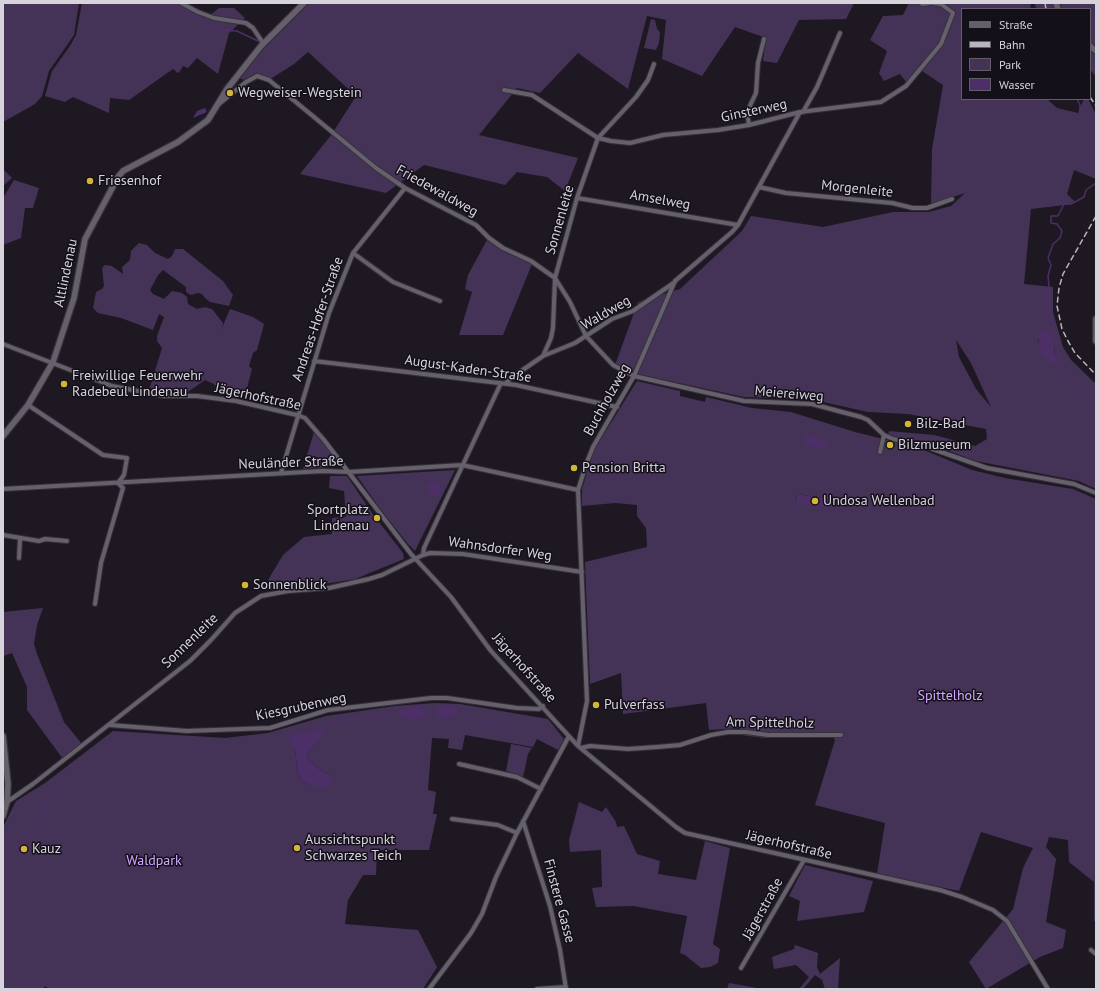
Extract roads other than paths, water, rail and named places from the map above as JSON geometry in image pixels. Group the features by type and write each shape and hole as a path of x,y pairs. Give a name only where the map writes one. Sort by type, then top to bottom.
{"street":[{"path":"181,3 214,18 246,23 253,28 264,43"},
{"name":"Altlindenau","path":"3,436 28,405 53,362 74,298 85,239 118,177 123,171 178,142 208,120 227,89 264,43 304,3"},
{"name":"Ginsterweg","path":"504,90 532,95 598,138 612,142 630,143 663,135 718,130 749,125 802,112 881,102 906,86 941,44 953,13 941,4 922,4"},
{"name":"Buchholzweg","path":"579,747 587,701 578,490 594,447 618,407 634,376 675,281 732,232 738,225 817,87 840,33"},
{"path":"749,125 747,112 756,93 758,63 764,39"},
{"name":"Sonnenleite","path":"544,356 551,338 555,278 577,198 598,138 636,97 648,80 654,64"},
{"name":"Altlindenau","path":"218,104 226,100 246,82 257,76 269,80"},
{"name":"Friedewaldweg","path":"269,80 376,168 405,188 476,225 488,238 502,248 531,262 555,278 570,302 586,336 613,365 634,376"},
{"name":"Morgenleite","path":"759,187 786,193 892,203 921,208 940,205 952,199"},
{"name":"Andreas-Hofer-Straße","path":"281,473 297,415 329,314 353,253 405,188"},
{"name":"Amselweg","path":"577,198 738,225"},
{"path":"353,253 393,282 440,301"},
{"name":"Waldweg","path":"544,356 575,343 612,319 633,311 675,281"},
{"path":"1096,319 1096,341"},
{"name":"Jägerhofstraße","path":"3,344 53,362 67,370 112,386 145,394 163,396 197,396 236,401 305,418 349,472 381,516 451,597 491,651 579,747 676,827 685,832 940,890 962,897 993,910 1007,921 1048,989"},
{"path":"423,554 424,548 462,465 504,383 544,356"},
{"name":"August-Kaden-Straße","path":"314,361 504,383 618,407"},
{"name":"Meiereiweg","path":"634,376 744,401 812,404 868,420 884,435 893,439 921,445 980,466 1074,484 1096,493"},
{"path":"28,405 103,455 127,458 124,475 118,483 123,488 101,563 95,604"},
{"path":"880,452 884,435"},
{"name":"Neuländer Straße","path":"3,489 281,473 323,471 349,472 462,465 578,490"},
{"path":"3,535 39,541 45,538 67,541"},
{"path":"19,558 20,539"},
{"name":"Wahnsdorfer Weg","path":"416,558 423,554 439,552 463,554 582,572"},
{"name":"Sonnenleite","path":"7,802 110,725 190,661 211,640 234,613 252,601 272,593 329,588 369,579 382,575 416,558"},
{"name":"Kiesgrubenweg","path":"110,725 187,731 270,728 328,710 431,698 448,698 517,708 540,709 543,706"},
{"name":"Am Spittelholz","path":"579,747 590,746 628,749 680,745 711,735 728,732 746,732 768,735 841,735"},
{"path":"3,736 7,768 7,802 3,816"},
{"path":"429,989 471,934 482,914 496,877 517,833 569,736"},
{"path":"459,764 517,778 541,790"},
{"path":"452,819 498,825 517,833"},
{"name":"Finstere Gasse","path":"523,821 550,906 566,988"},
{"name":"Jägerstraße","path":"741,968 804,860"},
{"path":"1091,950 1096,954"},
{"path":"537,989 566,988"}],"water":[{"path":"205,108 207,112 193,118 197,111"},
{"path":"1046,330 1052,337 1055,354 1058,361 1056,364 1043,358 1040,353 1038,336 1040,332"},
{"path":"807,434 828,441 824,450 804,444"},
{"path":"434,482 439,484 441,489 439,494 434,496 429,494 427,489 429,484"},
{"name":"Undosa Wellenbad","path":"797,494 835,500 833,509 796,503"},
{"path":"419,706 426,711 423,717 416,721 401,718 400,711"},
{"path":"448,706 456,707 457,712 453,717 442,719 437,718 437,708"},
{"path":"322,729 324,731 324,735 309,751 307,757 318,768 331,776 331,782 327,787 313,786 302,781 298,773 295,750 289,737 293,734"}],"waterway":[{"path":"174,3 217,30 237,31 260,42"},
{"path":"276,51 286,45 310,14 322,3"},
{"path":"1020,8 1021,3"},
{"path":"156,50 175,68 177,72"},
{"path":"1078,100 1080,105 1080,114 1090,125 1096,125"},
{"path":"1096,183 1086,190 1084,197 1071,204 1064,204 1058,216 1051,216 1051,223 1057,224 1062,231 1060,238 1053,244 1048,258 1051,265 1048,276 1050,298 1049,310 1064,377 1076,389 1081,400 1084,402 1096,401"},
{"path":"1046,330 1043,307 1045,293 1048,290"},
{"path":"423,717 438,711"},
{"path":"455,712 479,722 513,726"},
{"path":"325,726 329,722 338,720 375,719 393,713"},
{"path":"28,836 39,822 49,798 75,780"},
{"path":"3,862 25,839"}],"railway":[{"path":"1045,3 1046,8"},
{"path":"1091,98 1096,106"},
{"path":"1096,216 1063,274 1059,288 1057,306 1062,329 1068,341 1075,353 1096,375"}],"place":[{"name":"Wegweiser-Wegstein","path":"230,93"},
{"name":"Friesenhof","path":"90,181"},
{"name":"Freiwillige Feuerwehr Radebeul Lindenau","path":"64,384"},
{"name":"Bilz-Bad","path":"908,424"},
{"name":"Bilzmuseum","path":"890,445"},
{"name":"Pension Britta","path":"574,468"},
{"name":"Undosa Wellenbad","path":"815,501"},
{"name":"Sportplatz Lindenau","path":"377,518"},
{"name":"Sonnenblick","path":"245,585"},
{"name":"Pulverfass","path":"596,705"},
{"name":"Aussichtspunkt Schwarzes Teich","path":"297,848"},
{"name":"Kauz","path":"24,849"}],"park label":[{"name":"Spittelholz","path":"950,696"},
{"name":"Waldpark","path":"154,861"}]}
